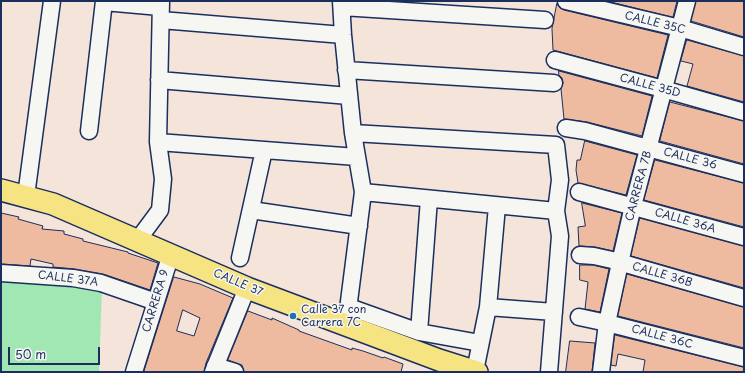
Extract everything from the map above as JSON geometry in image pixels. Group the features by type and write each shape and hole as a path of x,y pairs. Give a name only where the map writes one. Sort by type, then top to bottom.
{"main road":[{"name":"CALLE 37","path":"1,190 53,204 247,288 347,316 437,366 476,372"}],"street":[{"path":"26,196 52,1"},
{"path":"89,131 104,1 343,35"},
{"name":"CALLE 35C","path":"566,1 680,28 744,47"},
{"name":"CARRERA 7B","path":"601,372 607,323 633,206 687,1"},
{"path":"480,343 419,332 347,316 363,192 353,133 343,35 342,4 545,20"},
{"path":"137,241 160,210 163,179 158,142 160,9"},
{"name":"CALLE 35D","path":"556,60 744,112"},
{"path":"346,70 554,83"},
{"path":"159,80 349,96"},
{"name":"CALLE 36","path":"566,128 585,131 744,174"},
{"path":"353,133 556,145 560,180 556,211 560,236 549,372"},
{"path":"158,142 357,157"},
{"path":"240,258 264,150"},
{"path":"363,192 556,211"},
{"name":"CALLE 36A","path":"579,192 744,237"},
{"path":"419,332 430,199"},
{"path":"476,372 480,343 488,307 497,206"},
{"path":"250,210 359,226"},
{"name":"CARRERA 9","path":"134,372 171,254"},
{"name":"CALLE 36B","path":"580,255 594,256 744,298"},
{"name":"CALLE 37A","path":"1,273 73,278 101,283 156,302"},
{"path":"235,372 214,369 247,288"},
{"path":"488,307 554,312"},
{"name":"CALLE 36C","path":"579,317 744,358"}],"green space":[{"path":"1,282 102,286 99,372 1,371"}],"building":[{"path":"607,1 677,1 673,17"},
{"path":"696,1 744,1 744,37 691,21"},
{"path":"557,4 564,10 668,35 657,78 553,50 552,29"},
{"path":"687,40 744,56 744,102 687,86 693,64 681,61"},
{"path":"559,71 652,96 642,136 587,122 564,119 561,89 563,83 562,78 559,75"},
{"path":"670,102 744,121 744,164 660,141"},
{"path":"585,141 637,155 626,195 578,183 576,170 577,160 580,160"},
{"path":"655,160 744,183 744,227 644,200"},
{"path":"582,203 622,213 613,251 595,247 579,246 578,227 585,226"},
{"path":"1,213 19,217 18,219 43,226 42,229 64,231 64,234 83,239 83,241 128,252 158,263 150,290 103,274 53,267 53,264 31,259 30,266 1,264"},
{"path":"640,218 744,246 744,288 631,256"},
{"path":"580,265 593,265 609,269 600,312 585,309 588,282 580,280"},
{"path":"627,274 744,307 744,348 618,316"},
{"path":"174,277 200,284 233,298 206,363 204,372 144,372","holes":["183,310 200,318 194,336 177,331"]},
{"path":"248,311 272,320 272,318 299,331 352,350 352,348 403,364 401,372 244,372 242,365 228,360"},
{"path":"615,335 744,367 743,372 643,372 645,360 618,354 616,366 611,365"},
{"path":"570,341 595,343 592,372 566,372"}],"place":[{"name":"Calle 37 con Carrera 7C","path":"293,316"}]}
